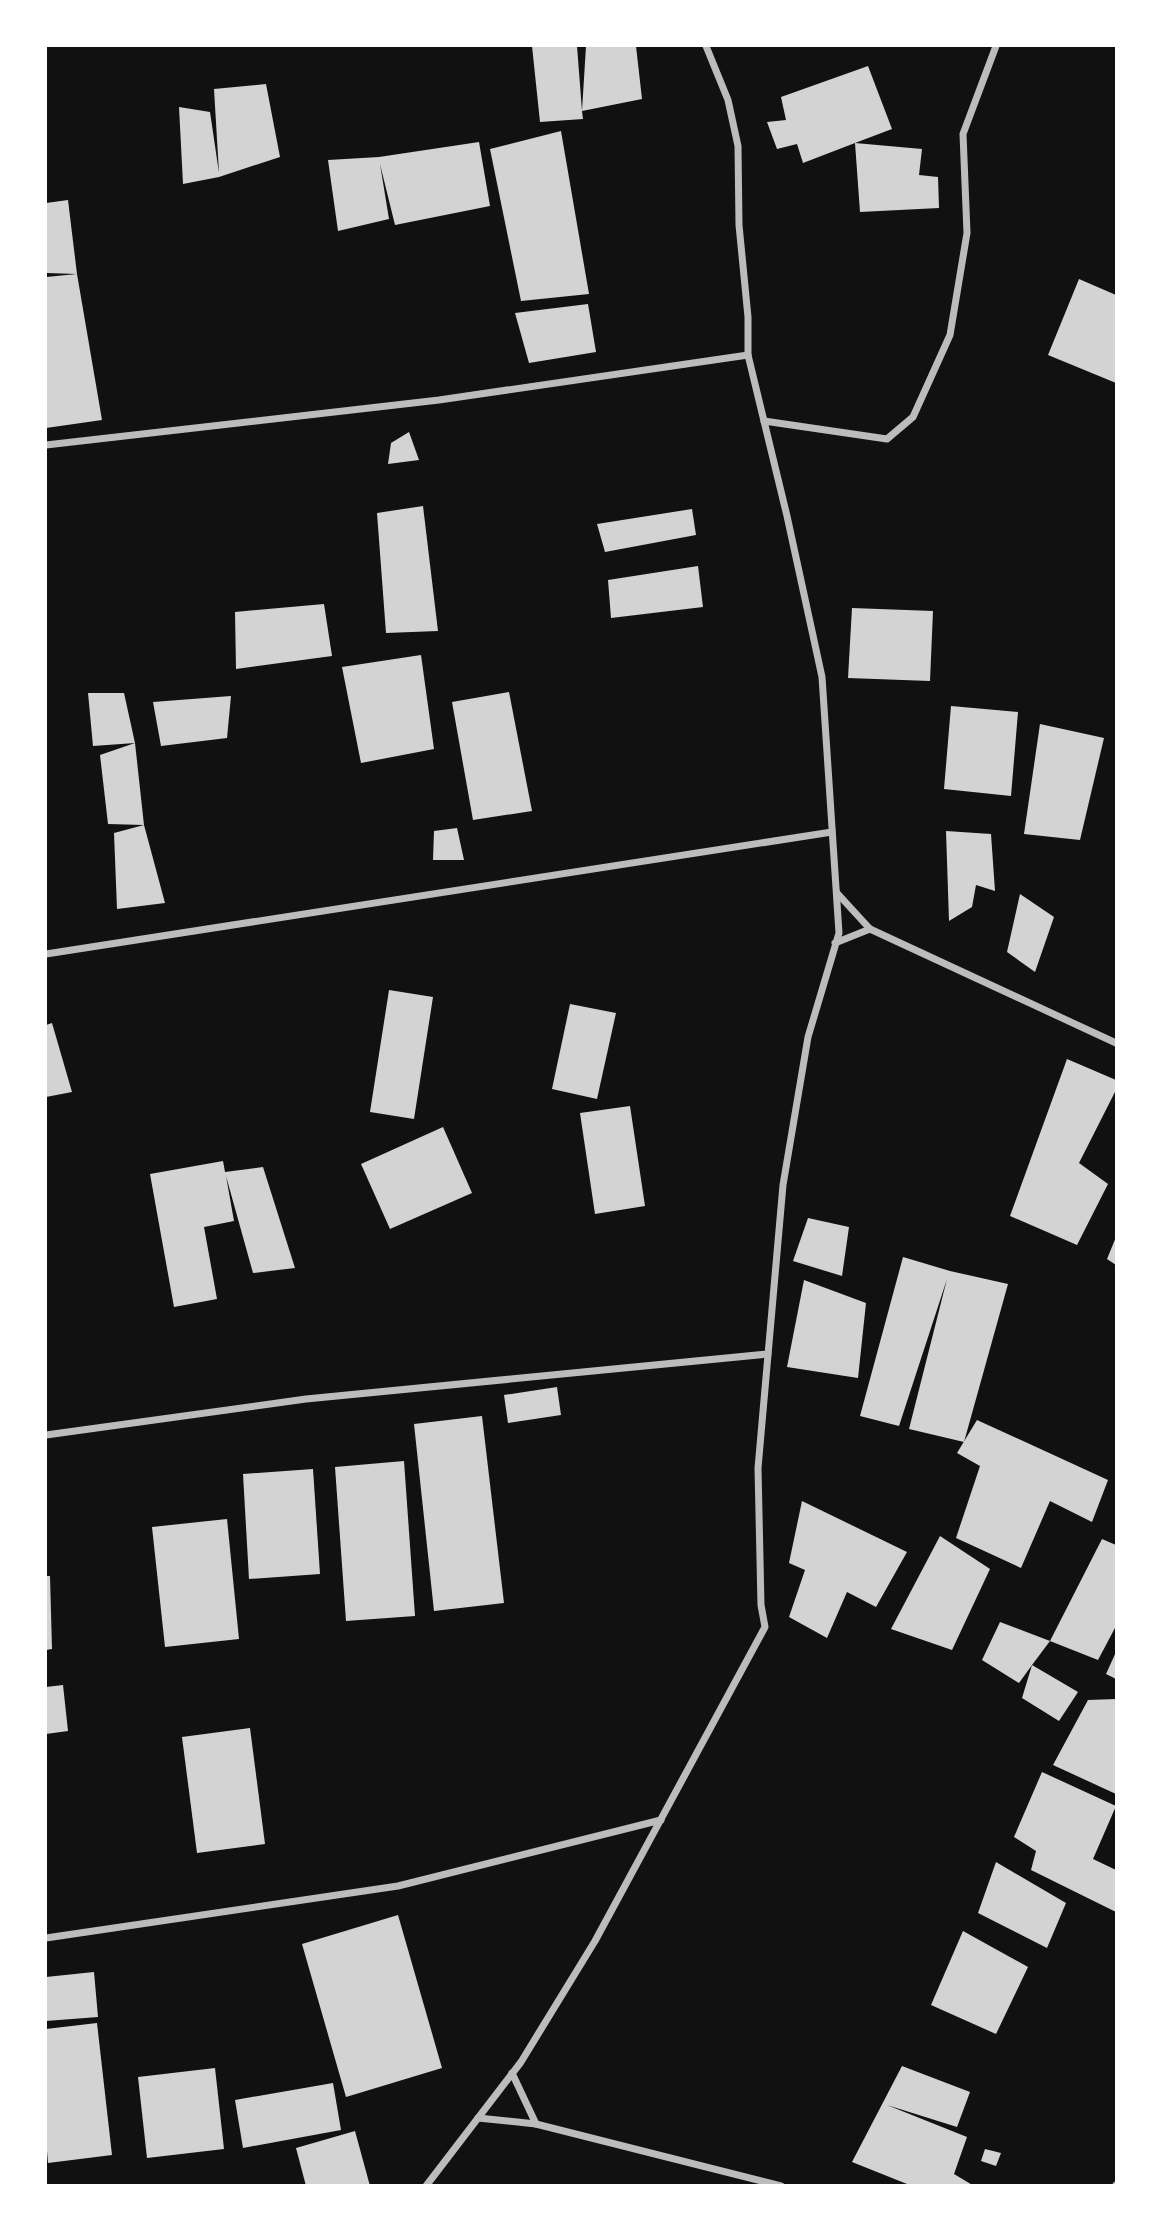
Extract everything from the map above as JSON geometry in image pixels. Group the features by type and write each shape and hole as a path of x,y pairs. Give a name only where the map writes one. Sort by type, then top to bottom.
{"street":[{"path":"426,2186 512,2073 595,1941 765,1627 761,1605 758,1468 783,1185 808,1037 838,933 837,893 822,677 748,355 748,317 739,225 738,146 729,100 706,46"},
{"path":"764,421 887,439 914,417 950,335 967,233 963,134 996,46"},
{"path":"46,445 439,400 748,355"},
{"path":"46,954 832,832"},
{"path":"837,893 870,929 1116,1043"},
{"path":"835,943 870,929"},
{"path":"46,1435 306,1399 768,1354"},
{"path":"46,1938 398,1886 661,1820"},
{"path":"512,2073 536,2124"},
{"path":"478,2118 536,2124 781,2186"}],"building":[{"path":"532,46 577,46 583,119 540,122"},
{"path":"586,46 636,46 642,99 582,111"},
{"path":"868,66 892,129 803,163 797,144 777,149 767,122 786,120 781,97"},
{"path":"266,84 280,157 219,177 183,184 179,107 210,112 219,173 214,89"},
{"path":"561,131 589,294 521,301 490,149"},
{"path":"479,142 490,206 395,225 380,164 389,219 338,231 328,160 379,157"},
{"path":"855,143 922,149 919,175 938,177 939,208 860,212"},
{"path":"68,200 77,274 46,273 46,203"},
{"path":"77,274 102,420 46,428 46,277"},
{"path":"1079,279 1116,295 1116,383 1048,355"},
{"path":"588,304 596,352 529,363 515,313"},
{"path":"409,432 419,460 388,464 391,443"},
{"path":"423,506 438,631 386,633 377,513"},
{"path":"692,509 696,535 605,552 597,524"},
{"path":"698,566 703,607 611,618 608,580"},
{"path":"324,604 332,656 236,669 235,612"},
{"path":"852,608 933,611 930,681 848,678"},
{"path":"421,655 434,749 361,763 342,667"},
{"path":"509,692 532,811 473,820 452,702"},
{"path":"88,693 124,693 135,743 93,746"},
{"path":"231,696 227,738 161,746 153,702"},
{"path":"951,706 1018,712 1011,796 944,789"},
{"path":"1040,724 1104,738 1080,840 1024,834"},
{"path":"135,743 144,825 108,824 100,755"},
{"path":"144,825 165,903 117,909 114,833"},
{"path":"457,828 464,860 433,860 434,831"},
{"path":"946,831 991,834 995,891 976,885 972,907 949,921"},
{"path":"1020,894 1054,917 1035,972 1007,952"},
{"path":"389,990 433,997 414,1119 370,1112"},
{"path":"570,1004 616,1013 597,1099 552,1089"},
{"path":"52,1023 72,1092 46,1097 46,1025"},
{"path":"1067,1059 1116,1080 1116,1090 1079,1163 1108,1184 1077,1245 1010,1216"},
{"path":"630,1106 645,1206 595,1214 580,1113"},
{"path":"443,1127 472,1193 390,1229 361,1164"},
{"path":"223,1161 225,1172 263,1167 295,1268 253,1273 226,1176 234,1221 204,1227 217,1299 174,1307 150,1174"},
{"path":"808,1218 849,1227 842,1276 793,1261"},
{"path":"1116,1237 1116,1265 1107,1259"},
{"path":"903,1257 1008,1284 964,1442 909,1429 947,1279 899,1426 860,1416"},
{"path":"804,1280 866,1303 858,1378 787,1367"},
{"path":"557,1387 561,1415 508,1423 504,1395"},
{"path":"482,1416 504,1603 434,1611 414,1424"},
{"path":"977,1420 1108,1480 1092,1522 1050,1501 1021,1568 956,1538 980,1466 957,1453"},
{"path":"404,1461 415,1616 346,1621 335,1467"},
{"path":"313,1469 320,1574 249,1579 243,1474"},
{"path":"802,1501 907,1552 876,1607 847,1592 827,1638 789,1617 805,1570 789,1563"},
{"path":"227,1519 239,1639 165,1647 152,1527"},
{"path":"940,1536 990,1569 952,1650 891,1629"},
{"path":"1102,1539 1116,1545 1116,1626 1098,1660 1050,1641"},
{"path":"46,1576 50,1576 52,1649 46,1650"},
{"path":"1000,1622 1050,1641 1019,1683 982,1660"},
{"path":"1116,1652 1116,1679 1106,1674"},
{"path":"1032,1665 1078,1692 1059,1721 1022,1698"},
{"path":"63,1685 68,1731 46,1734 46,1687"},
{"path":"1116,1699 1116,1794 1053,1765 1088,1700"},
{"path":"250,1728 265,1844 197,1853 182,1737"},
{"path":"1042,1772 1116,1806 1093,1859 1116,1870 1116,1912 1031,1870 1036,1851 1014,1837"},
{"path":"996,1862 1066,1903 1047,1948 978,1913"},
{"path":"398,1915 442,2068 346,2097 302,1944"},
{"path":"963,1931 1028,1967 996,2034 931,2005"},
{"path":"94,1972 98,2017 46,2021 46,1977"},
{"path":"97,2023 112,2155 48,2163 46,2029"},
{"path":"902,2066 970,2092 957,2127 887,2105 967,2137 954,2174 974,2186 912,2186 852,2162"},
{"path":"215,2068 224,2149 147,2158 138,2077"},
{"path":"333,2083 341,2130 243,2148 235,2100"},
{"path":"355,2131 370,2186 306,2186 296,2148"},
{"path":"985,2149 1001,2153 996,2166 981,2161"}]}
